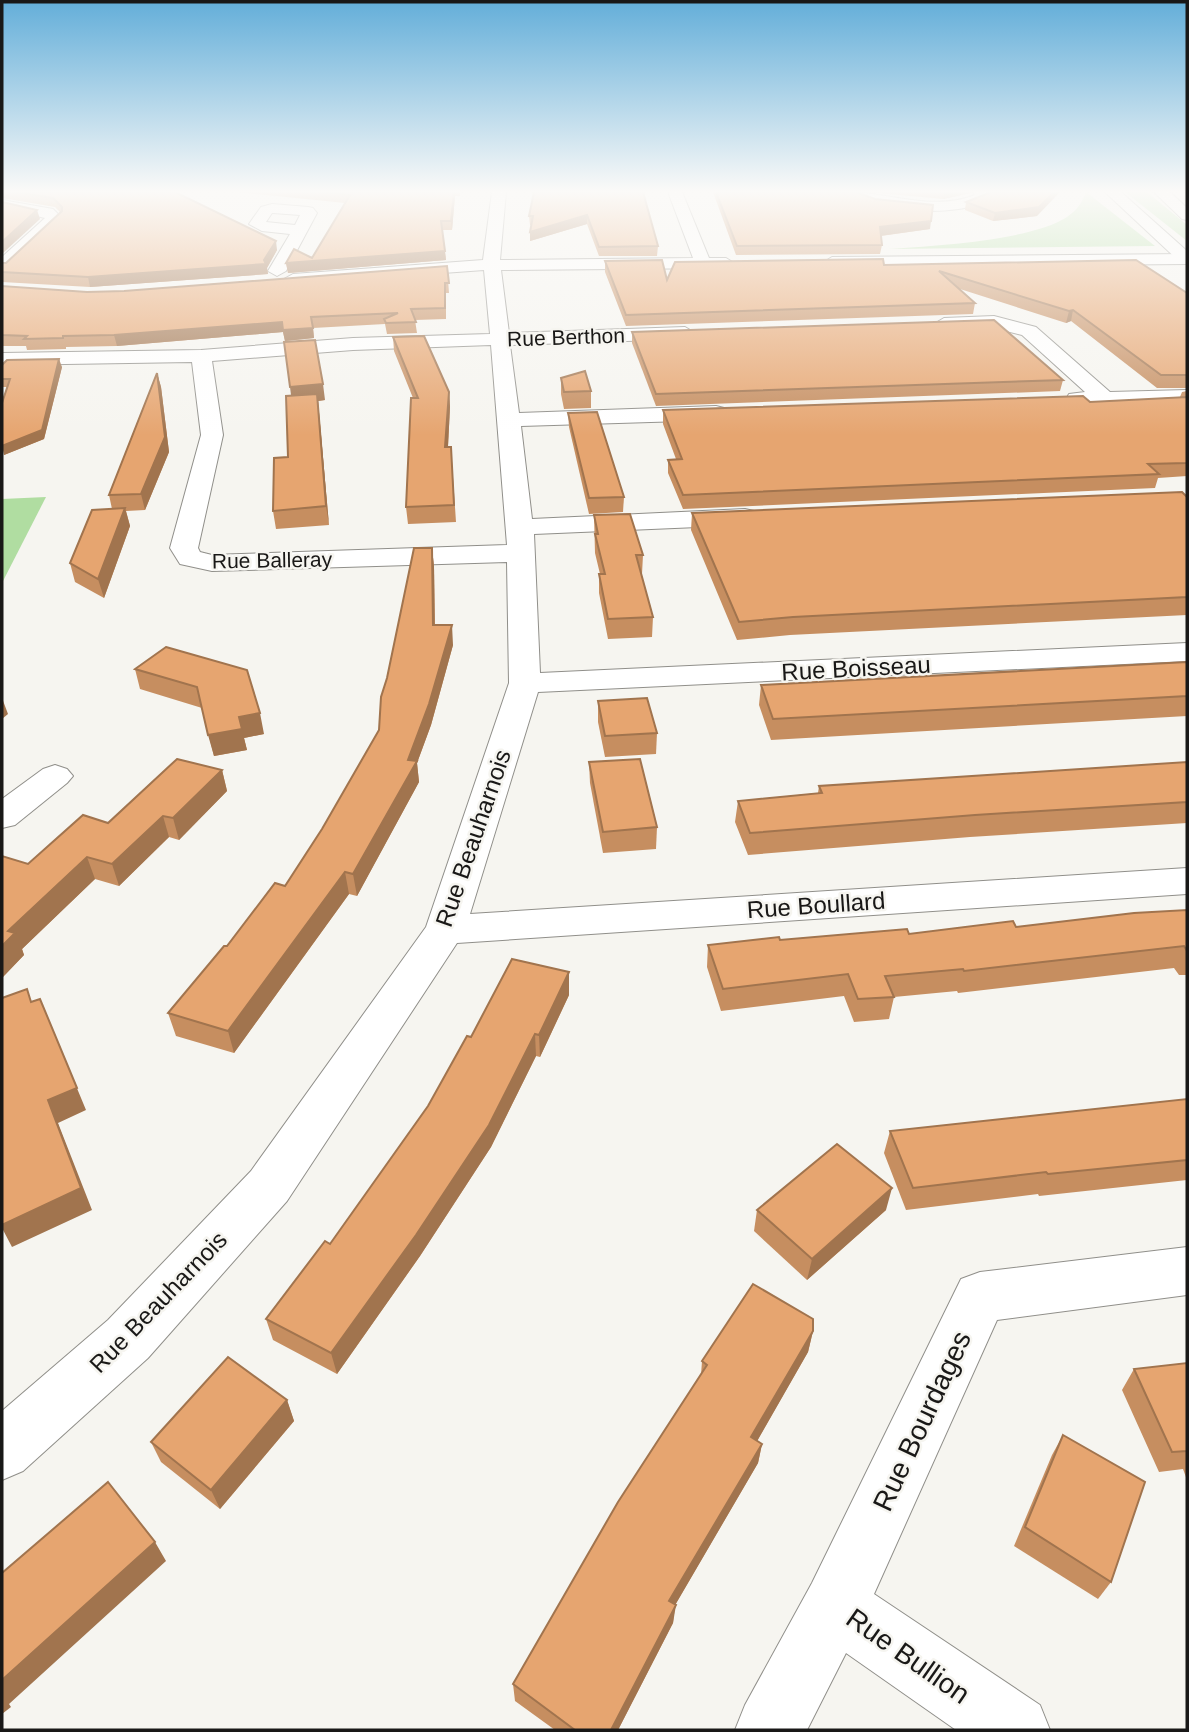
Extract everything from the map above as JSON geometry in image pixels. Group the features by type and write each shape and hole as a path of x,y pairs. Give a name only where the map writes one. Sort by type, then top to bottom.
{"street":[{"path":"268,273 266,275 313,273"},
{"name":"Rue Beauharnois","path":"2,1450 128,1339 269,1186 445,930 525,683 520,540 492,273"},
{"path":"925,324 994,322 1029,331 1104,398"},
{"name":"Rue Berthon","path":"2,359 201,356 353,344 705,332"},
{"name":"Rue Balleray","path":"201,356 212,435 184,548 190,558 212,563 520,540 770,516"},
{"path":"1062,400 1187,396"},
{"path":"509,421 744,412"},
{"name":"Rue Boisseau","path":"525,683 1187,652"},
{"path":"2,817 55,776"},
{"name":"Rue Boullard","path":"445,930 1187,881"},
{"name":"Rue Bourdages","path":"770,1730 835,1606 980,1297 1187,1272"},
{"name":"Rue Bullion","path":"835,1606 1015,1730"}],"green space":[{"path":"46,497 2,583 2,499"}],"building":[{"path":"16,273 145,273 88,277"},
{"path":"359,273 448,273 449,283 445,283 445,308 411,309 416,322 386,323 384,319 398,313 311,317 313,328 283,330 282,322 63,338 24,339 27,336 2,335 2,286 87,292"},
{"path":"610,273 665,273 667,280 670,273 941,273 975,303 626,315"},
{"path":"945,273 1156,273 1187,293 1187,375 1161,375 1073,310"},
{"path":"994,320 1063,380 656,394 632,332"},
{"path":"424,336 449,392 445,447 451,447 454,505 406,507 411,398 418,398 393,337"},
{"path":"315,340 323,384 290,387 284,342"},
{"path":"59,359 42,430 2,446 2,403 10,379 2,379 2,365 7,360"},
{"path":"585,371 591,391 564,392 561,378"},
{"path":"157,373 165,437 141,494 109,495"},
{"path":"317,394 326,506 273,511 274,458 288,457 286,396"},
{"path":"1083,396 1090,402 1187,397 1187,463 1148,464 1159,474 683,495 668,460 682,459 663,410"},
{"path":"597,412 624,497 589,498 568,413"},
{"path":"1182,492 1187,497 1187,597 739,622 692,513"},
{"path":"125,508 98,579 70,563 92,510"},
{"path":"630,514 643,555 636,555 653,617 608,619 599,574 605,574 595,534 598,534 594,515"},
{"path":"414,548 432,548 433,625 452,625 429,704 408,760 417,761 353,874 345,872 228,1031 168,1013 224,946 227,946 275,883 285,886 322,829 379,730 381,697"},
{"path":"166,647 247,670 260,713 239,717 242,729 208,735 197,687 135,669"},
{"path":"1187,662 1187,696 773,719 761,685"},
{"path":"647,698 657,733 605,736 598,701"},
{"path":"177,759 222,770 173,818 163,816 112,864 87,857 8,931 15,933 2,946 2,856 28,864 83,815 108,823"},
{"path":"640,759 657,827 603,832 589,762"},
{"path":"1187,762 1187,802 750,833 738,801 822,793 819,786"},
{"path":"1187,910 1187,951 1184,946 964,971 885,976 894,997 858,999 848,974 723,989 708,945 779,937 780,940 907,929 909,934 1013,921 1016,927 1134,913"},
{"path":"512,959 569,972 539,1035 535,1034 489,1125 416,1235 331,1353 266,1319 325,1241 330,1244 428,1106 467,1036 471,1037"},
{"path":"27,989 31,1002 40,999 77,1088 48,1100 81,1188 2,1225 2,998"},
{"path":"1187,1099 1187,1160 1048,1174 1046,1172 913,1188 890,1131"},
{"path":"837,1144 892,1188 812,1259 757,1210"},
{"path":"753,1284 813,1319 813,1331 751,1437 762,1444 669,1601 676,1605 611,1730 575,1730 513,1684 618,1502 707,1365 702,1361"},
{"path":"228,1357 287,1400 211,1490 151,1442"},
{"path":"1187,1363 1187,1451 1172,1452 1134,1369"},
{"path":"1063,1435 1145,1482 1111,1582 1025,1527"},
{"path":"108,1482 155,1542 2,1680 2,1573"}]}
